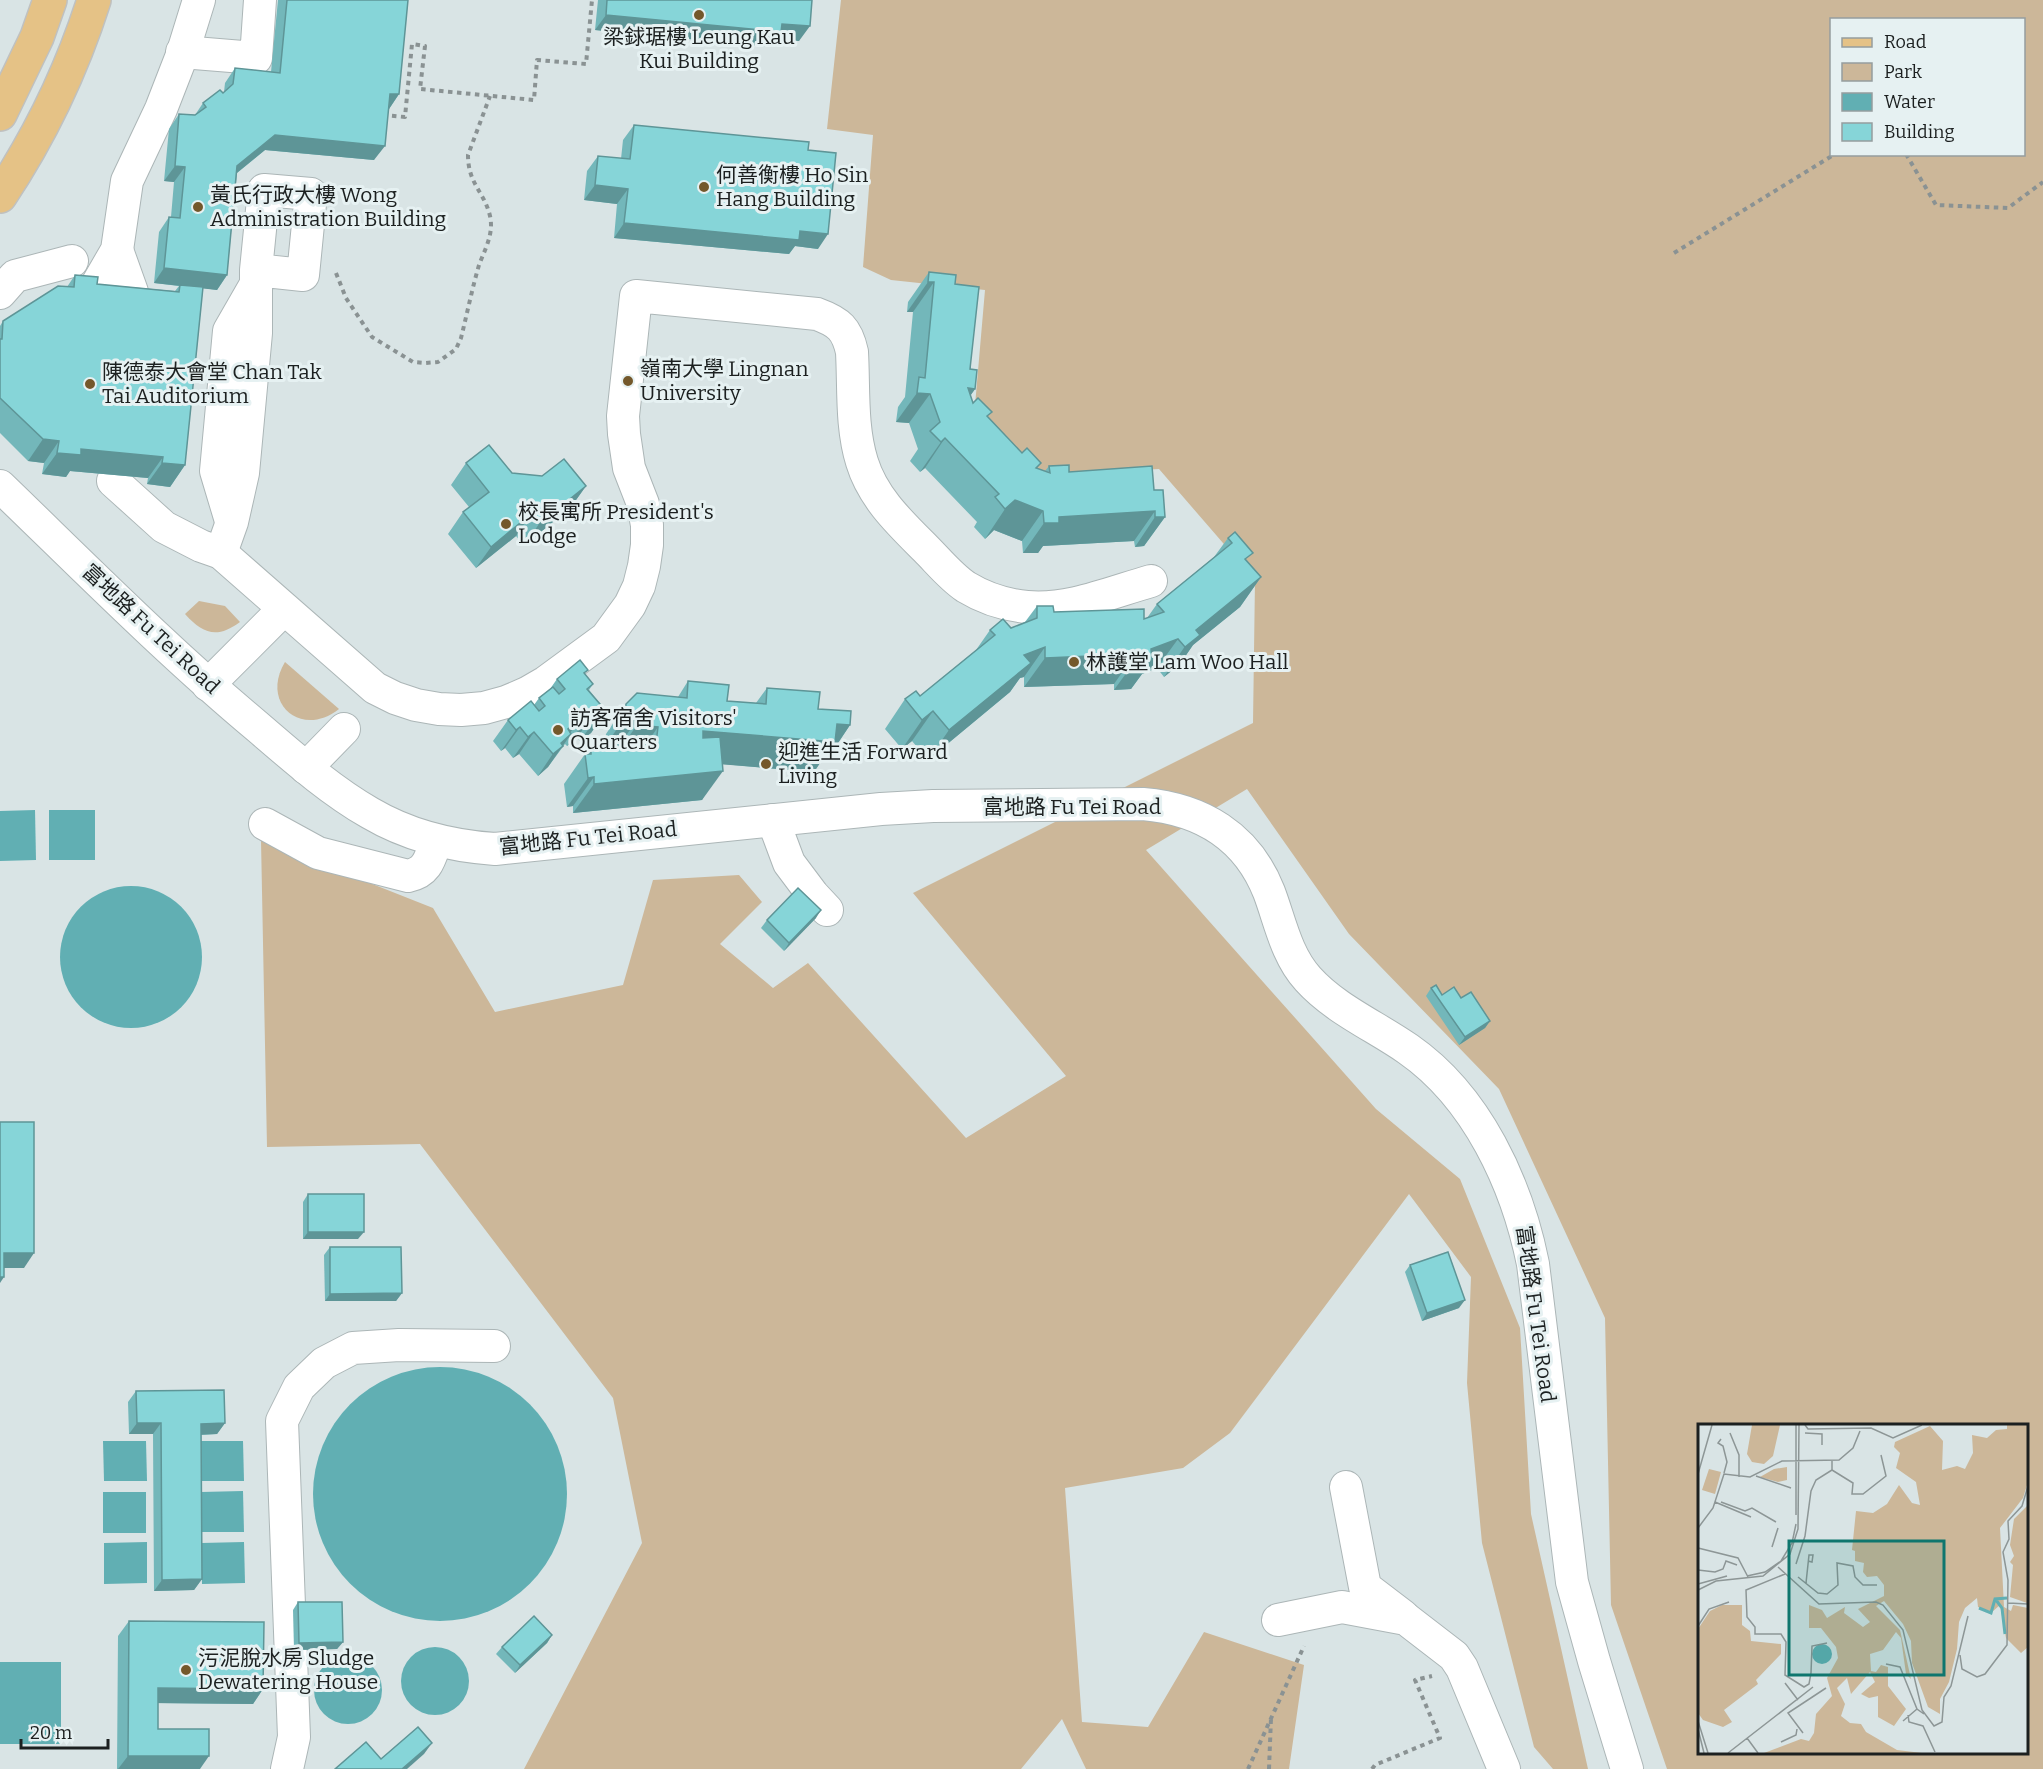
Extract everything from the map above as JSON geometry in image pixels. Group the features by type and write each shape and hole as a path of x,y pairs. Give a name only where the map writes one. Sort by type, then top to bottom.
{"main road":[{"path":"0,114 37,38 50,0"},
{"path":"0,196 13,177 54,101 94,0"}],"street":[{"path":"93,306 95,288 117,250 127,182 161,110 199,0"},
{"path":"182,52 256,58 260,0"},
{"path":"117,250 132,292 130,310"},
{"path":"0,293 15,276 72,261"},
{"path":"221,553 232,522 216,471 229,331 256,277"},
{"path":"113,481 164,527 182,538 221,553 375,688 416,705 439,709 484,708 506,702 527,693 606,639 619,623 639,586 647,545 647,525 643,504 629,468 623,416 636,296 817,314 831,319 842,327 849,338 852,352 857,442 867,477 875,493 892,514 949,573 966,587 985,597 1005,603 1048,608 1151,581"},
{"name":"富地路 Fu Tei Road","path":"0,486 208,685 306,768 370,814 436,841 477,848 515,848 881,809 933,807 1143,804 1192,813 1216,826 1239,846 1262,877 1291,953 1306,977 1328,998 1406,1048 1437,1073 1477,1125 1504,1172 1521,1214 1533,1264 1572,1582 1627,1769"},
{"path":"208,685 284,609"},
{"path":"306,768 344,729"},
{"path":"773,820 789,863 827,910"},
{"path":"265,824 312,850 330,857 408,876 422,871 428,865 436,841"},
{"path":"287,1769 294,1737 282,1421 299,1387 324,1363 353,1348 399,1345 494,1346"},
{"path":"1346,1487 1365,1587 1454,1656 1462,1668 1504,1769"},
{"path":"1278,1620 1342,1607 1406,1619"}],"path":[{"path":"379,115 405,117 412,44 425,46 420,89 534,100 537,60 585,64 592,0"},
{"path":"334,268 346,298 372,337 413,362 438,362 456,349 461,338 479,266 490,237 490,215 473,184 468,155 490,96"},
{"path":"1674,253 1832,156"},
{"path":"1907,156 1936,205 2008,208 2043,182"},
{"path":"1248,1769 1306,1642"},
{"path":"1372,1769 1375,1765 1440,1738 1415,1680 1462,1668"},
{"path":"1269,1769 1272,1715"}],"green space":[{"path":"841,0 2043,0 2043,1769 1667,1769 1611,1605 1605,1318 1499,1089 1349,934 1247,789 1146,850 1376,1109 1460,1179 1520,1328 1531,1514 1588,1769 1553,1769 1534,1747 1482,1543 1467,1383 1471,1277 1409,1194 1230,1433 1183,1468 1065,1488 1082,1722 1148,1727 1204,1632 1304,1665 1289,1769 1086,1769 1062,1719 1021,1769 524,1769 642,1543 613,1398 420,1144 267,1147 261,840 433,908 495,1012 623,985 653,880 739,875 762,902 720,944 773,988 808,963 966,1138 1066,1076 913,893 1253,723 1255,580 1159,469 1031,476 974,417 985,290 891,280 863,267 873,135 827,129"},
{"path":"199,601 225,606 240,622 224,631 204,630 185,614"},
{"path":"285,662 339,709 325,717 311,720 299,718 288,712 281,703 278,691 279,677"}],"water":[{"path":"35,810 36,860 0,861 0,811"},
{"path":"49,810 95,810 95,860 49,860"},
{"path":"131,886 158,892 181,907 196,930 202,957 196,984 181,1007 158,1022 131,1028 104,1022 81,1007 66,984 60,957 66,930 81,907 104,892"},
{"path":"440,1367 465,1370 488,1377 500,1382 530,1404 552,1434 557,1446 564,1469 567,1494 564,1519 557,1542 552,1554 530,1584 500,1606 488,1611 465,1618 440,1621 415,1618 392,1611 380,1606 350,1584 328,1554 323,1542 316,1519 313,1494 316,1469 323,1446 328,1434 350,1404 380,1382 392,1377 415,1370"},
{"path":"103,1441 146,1441 147,1481 104,1481"},
{"path":"200,1441 243,1441 244,1481 201,1481"},
{"path":"243,1491 244,1532 201,1532 201,1492"},
{"path":"103,1492 146,1492 146,1533 103,1533"},
{"path":"147,1542 147,1583 104,1584 104,1543"},
{"path":"244,1542 245,1583 202,1584 201,1543"},
{"path":"442,1647 454,1653 463,1662 469,1674 467,1694 459,1705 442,1715 428,1715 411,1705 403,1694 401,1674 411,1657 422,1649"},
{"path":"355,1656 367,1662 376,1671 382,1683 380,1703 372,1714 355,1724 341,1724 324,1714 316,1703 314,1683 324,1666 335,1658"},
{"path":"0,1662 61,1662 61,1744 0,1744"}],"building":[{"path":"287,0 408,0 399,94 390,94 385,146 275,135 237,166 227,275 164,268 169,217 180,218 185,167 175,166 179,114 195,115 206,107 203,103 220,90 223,93 233,84 235,68 280,73"},
{"path":"607,0 812,0 810,26 782,24 781,32 606,15"},
{"name":"何善衡樓 Ho Sin Hang Building","path":"634,125 809,142 808,150 836,153 828,234 800,231 799,240 624,223 628,189 595,185 598,156 630,159"},
{"path":"929,272 956,275 955,284 979,287 970,369 977,370 975,389 968,388 973,403 978,398 992,412 987,416 1022,453 1027,448 1041,463 1036,468 1050,473 1049,466 1069,465 1069,472 1152,466 1154,490 1163,490 1165,517 1155,517 1155,511 1059,517 1059,523 1044,523 1043,511 1015,500 1005,509 995,497 999,494 945,438 941,442 930,431 940,422 930,394 917,393 919,377 925,378 934,282 928,282"},
{"name":"陳德泰大會堂 Chan Tak Tai Auditorium","path":"75,275 98,277 97,284 179,292 180,285 203,287 185,465 162,463 163,457 81,449 81,455 57,453 59,441 43,439 0,398 0,339 2,339 3,321 58,286 74,287"},
{"path":"489,445 512,473 542,476 564,459 586,486 539,524 531,514 491,547 463,512 489,492 466,463"},
{"path":"1235,532 1253,553 1245,559 1261,577 1196,630 1200,635 1185,647 1178,639 1151,649 1152,660 1135,661 1135,654 1045,658 1045,647 1024,655 1031,663 949,730 933,711 922,720 905,699 916,691 920,696 995,635 990,630 1003,619 1011,628 1037,618 1037,606 1053,606 1054,612 1144,609 1144,619 1164,612 1157,604 1232,543 1228,538"},
{"path":"580,660 588,670 584,673 593,684 587,689 606,711 595,720 592,716 582,725 578,721 568,729 571,734 561,743 563,746 553,754 534,732 528,737 520,727 516,730 508,720 531,701 539,711 545,706 539,698 553,687 559,694 565,689 557,679"},
{"path":"688,681 729,685 727,701 766,704 767,688 820,692 818,709 851,711 850,725 837,724 835,742 703,731 703,738 720,737 723,771 594,784 594,777 588,778 585,754 591,754 591,749 656,743 658,727 637,725 638,719 625,718 626,704 637,693 687,698"},
{"path":"798,888 821,910 789,943 767,920"},
{"path":"1436,985 1442,995 1454,987 1461,998 1471,992 1490,1021 1465,1037 1431,988"},
{"path":"0,1122 34,1122 34,1253 4,1253 4,1277 0,1277"},
{"path":"308,1194 364,1194 364,1232 308,1232"},
{"path":"330,1247 401,1247 402,1293 330,1294"},
{"path":"1448,1252 1465,1300 1427,1313 1410,1265"},
{"path":"224,1390 225,1423 201,1424 202,1579 162,1580 161,1423 137,1423 136,1391"},
{"path":"298,1602 342,1602 343,1642 299,1643"},
{"path":"534,1616 552,1635 520,1665 502,1647"},
{"name":"污泥脫水房 Sludge Dewatering House","path":"129,1621 264,1622 263,1689 158,1688 158,1729 209,1729 209,1756 128,1756"},
{"path":"418,1727 432,1743 402,1769 335,1769 366,1742 381,1759"}],"place":[{"name":"梁銶琚樓 Leung Kau Kui Building","path":"699,15"},
{"name":"何善衡樓 Ho Sin Hang Building","path":"704,187"},
{"name":"黃氏行政大樓 Wong Administration Building","path":"198,207"},
{"name":"嶺南大學 Lingnan University","path":"628,381"},
{"name":"陳德泰大會堂 Chan Tak Tai Auditorium","path":"90,384"},
{"name":"校長寓所 President's Lodge","path":"506,524"},
{"name":"林護堂 Lam Woo Hall","path":"1074,662"},
{"name":"訪客宿舍 Visitors' Quarters","path":"558,730"},
{"name":"迎進生活 Forward Living","path":"766,764"},
{"name":"污泥脫水房 Sludge Dewatering House","path":"186,1670"}]}
